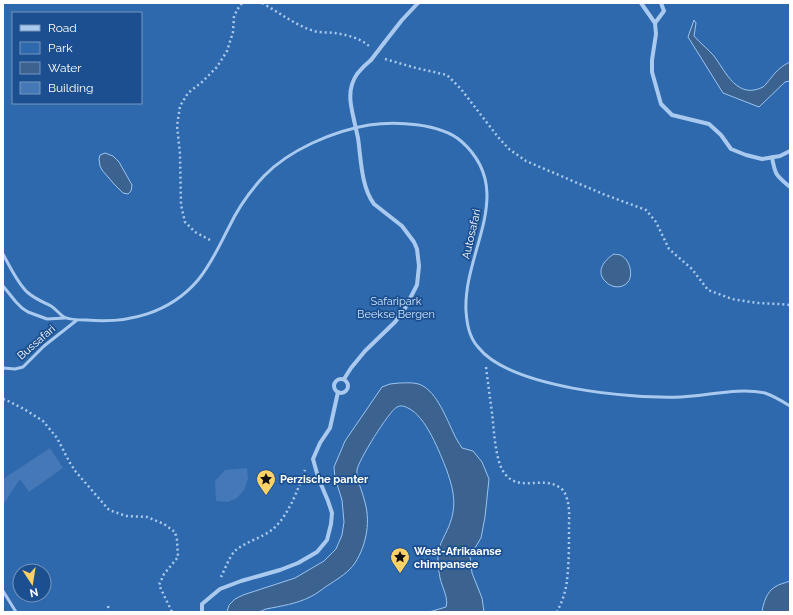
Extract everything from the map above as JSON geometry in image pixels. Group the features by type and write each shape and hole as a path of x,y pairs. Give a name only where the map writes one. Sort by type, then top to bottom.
{"street":[{"path":"344,379 365,351 395,322 404,310 417,285 419,271 417,249 414,242 402,226 374,204 370,199 364,181 358,138 350,98 353,82 358,74 371,60 402,20 418,3"},
{"path":"641,3 655,23 656,34 652,60 652,72 661,104 672,116 708,124 720,135 731,149 746,155 762,158 780,156 790,151"},
{"path":"655,23 664,11 661,3"},
{"path":"772,157 777,176 790,187"},
{"path":"202,612 202,604 220,589 298,563 317,552 327,540 332,513 318,477 313,459 320,442 330,428 338,392 334,386 335,383 340,378 344,379 348,382 349,386 343,393 338,392"}],"lane":[{"name":"Autosafari","path":"3,286 22,308 28,312 47,319 65,318 109,321 146,315 159,310 186,293 207,269 238,209 260,181 278,164 292,154 349,130 367,126 399,123 420,126 439,130 457,138 471,150 482,169 486,185 487,202 466,298 466,318 474,342 485,355 501,366 530,378 586,390 631,395 680,397 751,391 774,396 790,406"},
{"path":"3,254 24,289 35,298 53,307 65,318"},
{"name":"Bussafari","path":"3,368 15,369 22,367 44,346 78,320"},
{"path":"3,591 16,612"}],"path":[{"path":"220,245 195,232 185,222 182,206 180,154 176,126 180,106 188,93 218,67 227,51 233,32 234,16 240,5 243,3"},
{"path":"262,3 294,23 315,32 336,33 355,38 371,48"},
{"path":"381,56 386,60 447,75 461,89 509,149 526,161 603,194 646,210 656,222 669,249 692,269 708,290 732,299 790,306"},
{"path":"485,355 495,446 504,473 516,483 551,483 564,491 568,499 569,549 567,581 562,602 557,612"},
{"path":"3,399 24,409 43,421 57,438 76,472 109,510 126,516 146,517 164,524 175,532 178,556 164,574 160,585 172,612"},
{"path":"220,579 235,551 272,529 280,521 291,504 308,461 313,459"},
{"path":"108,606 109,612"}],"green space":[{"name":"Safaripark Beekse Bergen","path":"3,3 790,3 790,612 3,612"}],"water":[{"path":"694,20 696,23 694,36 714,56 728,76 739,87 746,90 754,90 763,87 777,71 790,62 790,81 785,82 759,107 723,93 688,37"},
{"path":"105,153 113,156 119,162 132,185 131,191 128,194 123,193 102,170 99,159 100,155"},
{"path":"614,254 620,255 626,259 630,267 630,279 626,284 620,287 608,284 601,274 602,266"},
{"path":"399,383 419,384 432,394 441,407 462,448 473,451 482,462 489,479 481,538 470,556 472,573 482,598 484,612 429,612 446,607 447,604 440,578 438,555 453,512 454,498 444,463 432,436 415,412 407,407 401,406 393,410 381,426 368,447 357,470 358,481 366,507 367,532 359,556 353,566 344,575 305,599 259,612 227,612 229,605 235,599 295,578 324,561 336,549 342,535 344,522 342,500 335,478 334,467 345,441 382,387"},
{"path":"790,581 790,612 762,612 764,602 770,591 780,584"}],"building":[{"path":"50,448 63,468 29,492 20,479 3,505 3,479"},
{"path":"247,468 248,479 244,490 237,498 228,502 216,501 215,481 225,470"}],"place":[{"name":"Perzische panter","path":"266,496"},
{"name":"West-Afrikaanse chimpansee","path":"400,574"}]}
